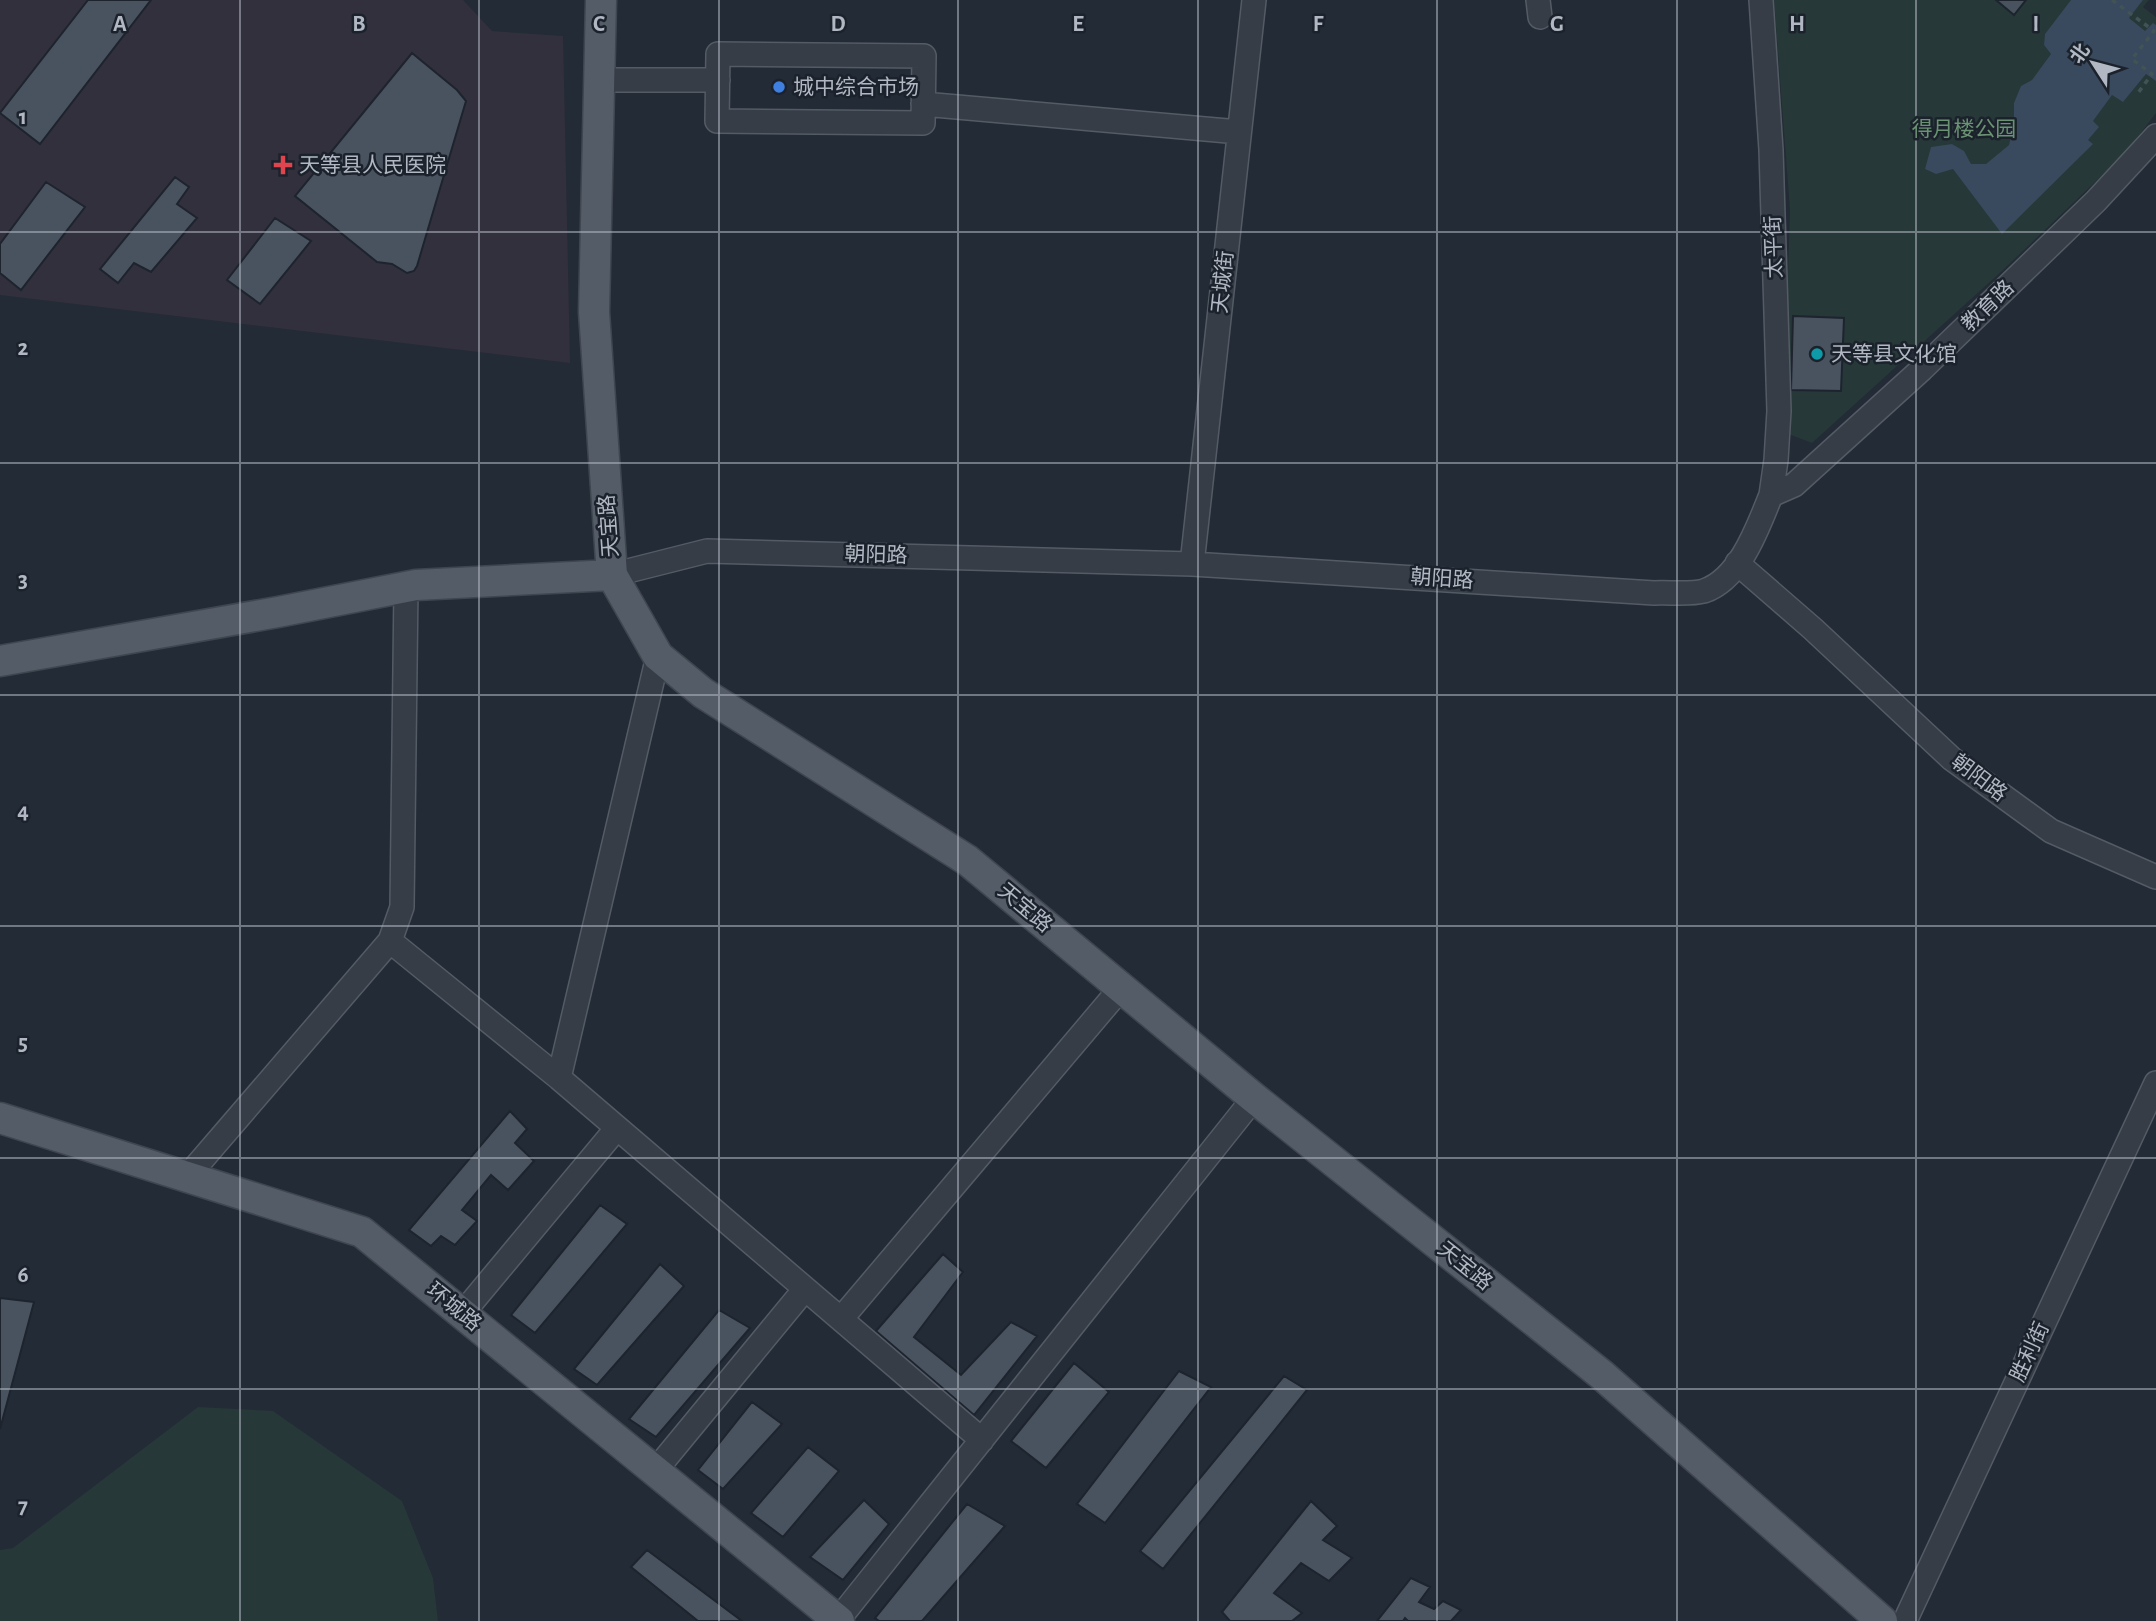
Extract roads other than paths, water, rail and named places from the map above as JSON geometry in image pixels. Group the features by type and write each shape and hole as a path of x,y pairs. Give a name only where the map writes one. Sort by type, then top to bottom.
{"main road":[{"name":"天宝路","path":"601,0 594,312 612,575 658,656 703,693 967,860 1254,1098 1602,1375 1882,1621"},
{"path":"0,661 416,585 612,575"},
{"name":"环城路","path":"0,1118 362,1232 838,1620"}],"street":[{"name":"天城街","path":"1192,564 1254,0"},
{"name":"太平街","path":"1761,0 1771,150 1779,411 1771,495"},
{"path":"718,54 924,56 923,123 717,121 718,80 718,54"},
{"path":"600,80 718,80"},
{"path":"923,104 1239,132"},
{"name":"教育路","path":"1771,495 1794,485 1922,369 2096,201 2156,136"},
{"path":"1737,563 1753,539 1771,495"},
{"name":"朝阳路","path":"612,575 708,551 1192,564 1654,593 1702,592 1718,584 1737,563 1813,629 1952,759 2051,831 2156,877"},
{"path":"187,1177 390,941 402,907 406,587"},
{"path":"559,1078 658,656"},
{"path":"390,941 559,1078 982,1440"},
{"path":"841,1319 1121,988"},
{"name":"胜利街","path":"1905,1621 2156,1083"},
{"path":"838,1620 1254,1098"},
{"path":"463,1314 617,1128"},
{"path":"655,1471 805,1289"}],"water":[{"path":"2071,0 2143,0 2129,18 2145,31 2153,23 2156,25 2156,81 2146,74 2123,102 2112,95 2093,121 2099,127 2088,140 2093,144 2002,234 1953,169 1936,174 1925,169 1931,147 1952,144 1964,151 1971,164 1986,164 2009,145 2014,125 2014,103 2021,86 2032,80 2051,54 2044,45 2045,34"}],"place":[{"name":"城中综合市场","path":"779,87"},
{"name":"天等县人民医院","path":"283,165"},
{"name":"天等县文化馆","path":"1817,354"}],"park label":[{"name":"得月楼公园","path":"1964,129"}]}
